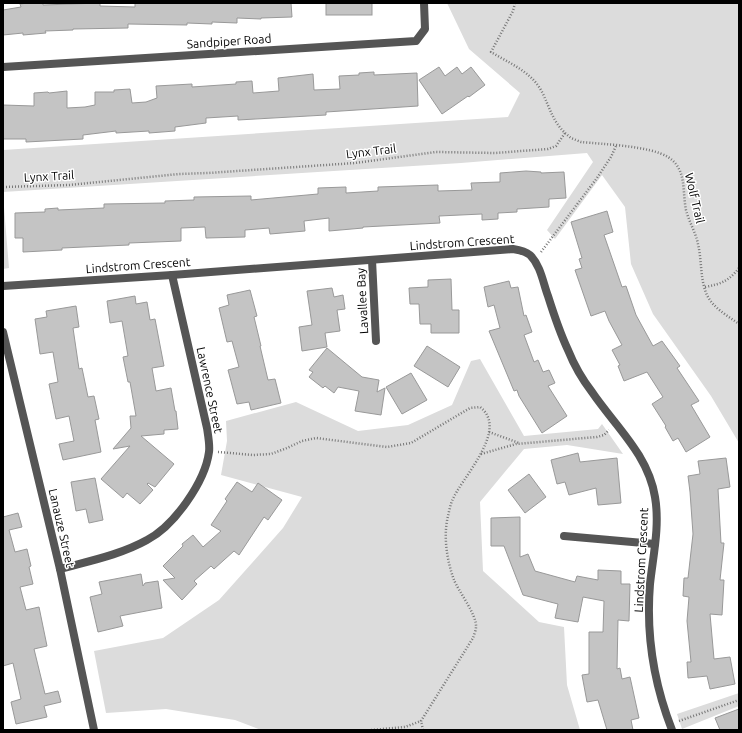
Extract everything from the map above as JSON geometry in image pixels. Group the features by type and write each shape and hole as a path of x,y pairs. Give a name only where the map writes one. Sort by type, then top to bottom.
{"street":[{"name":"Sandpiper Road","path":"3,67 416,41 425,29 424,3"},
{"name":"Lindstrom Crescent","path":"3,286 172,275 513,249 529,254 539,268 559,330 589,389 632,444 643,462 651,480 657,516 650,586 651,636 655,670 662,700 671,727"},
{"name":"Lavallee Bay","path":"372,260 376,341"},
{"name":"Lawrence Street","path":"60,568 103,558 149,540 163,528 192,496 203,473 209,451 207,428 172,275"},
{"name":"Lanauze Street","path":"3,332 60,568 94,730"},
{"path":"564,536 655,544"}],"path":[{"path":"515,3 513,11 491,52 519,68 536,82 554,120 564,132"},
{"name":"Wolf Trail","path":"564,132 571,138 581,142 648,150 668,157 677,165 684,181 688,217 698,244 707,296 713,304 739,324"},
{"name":"Lynx Trail","path":"3,187 69,185 179,174 355,163 436,152 495,153 548,148 556,146 561,140 564,132"},
{"path":"534,260 597,178 611,157 616,146"},
{"path":"705,288 719,284 734,274 739,268"},
{"path":"209,451 253,455 271,454 302,441 316,438 387,447 411,444 470,408 480,407 488,416 488,439 481,454 452,502 447,519 446,542 449,564 455,581 474,616 476,626 473,638 421,721 405,727 371,730"},
{"path":"481,454 522,444 597,437 604,435 617,424"},
{"path":"489,432 522,444"},
{"path":"671,727 739,700"},
{"path":"421,721 423,730"}],"shaded area":[{"path":"447,3 739,3 739,443 711,396 653,314 631,264 625,207 602,175 555,239 547,230 593,162 587,153 461,163 3,192 3,150 508,117 520,93 469,49"},
{"path":"3,195 9,268 3,269"},
{"path":"480,359 524,436 598,429 602,424 623,454 567,445 524,449 480,502 483,571 539,622 564,627 567,685 580,730 261,730 235,720 166,709 106,713 94,651 163,638 219,600 283,528 302,497 221,475 227,441 226,421 296,402 358,431 408,425 452,405 471,361"},
{"path":"739,693 739,706 682,729 677,714"}],"building":[{"path":"43,3 43,5 100,3 100,6 135,7 135,3 291,3 292,17 261,19 237,18 237,23 187,23 187,25 128,24 128,28 73,29 45,31 46,33 23,35 23,33 3,35 3,10 21,7 20,4"},
{"path":"326,3 372,3 372,15 326,15"},
{"path":"439,67 445,76 457,67 462,74 471,67 485,85 442,114 419,80"},
{"path":"374,72 374,75 417,73 418,106 326,112 326,115 238,120 238,116 206,118 206,123 175,127 175,131 116,133 116,131 83,135 83,139 26,142 26,139 3,139 3,105 34,106 34,93 67,91 67,108 85,107 95,105 95,92 114,92 114,90 130,89 132,103 146,102 157,98 156,86 192,84 192,87 236,84 236,82 252,81 253,93 279,91 278,78 313,74 314,90 340,89 339,76 359,75 359,73"},
{"path":"526,171 541,173 564,172 566,198 549,199 549,207 517,209 517,212 498,213 498,219 482,220 482,214 439,216 440,223 363,227 329,231 329,218 304,221 305,231 270,234 269,228 245,230 245,237 206,238 205,227 181,228 181,241 129,243 129,245 62,248 62,250 23,252 23,238 15,238 15,213 45,212 45,209 58,208 58,210 104,208 104,204 165,203 165,201 194,200 194,197 251,196 251,200 318,194 318,188 346,187 346,193 378,191 378,187 438,185 438,191 472,190 471,183 500,182 500,173"},
{"path":"607,211 613,232 604,235 622,287 626,286 636,315 653,346 662,341 680,366 677,368 699,401 691,405 710,437 686,452 678,438 673,441 665,427 666,426 652,404 663,397 647,372 624,381 618,366 620,365 612,350 622,345 605,311 591,316 575,270 582,268 579,259 582,258 571,222"},
{"path":"451,279 452,310 459,310 459,333 431,333 431,324 420,324 419,304 410,304 409,288 428,287 428,280"},
{"path":"509,281 511,288 518,287 524,316 526,315 532,332 524,335 534,362 538,360 543,372 549,370 555,383 548,386 567,416 542,433 519,396 517,390 514,391 489,331 500,328 494,305 488,307 484,287"},
{"path":"332,288 334,297 343,295 345,309 337,310 340,331 325,333 327,347 302,351 299,327 312,325 307,291"},
{"path":"250,290 257,316 254,317 268,380 275,379 281,403 251,410 249,402 237,404 228,370 239,367 232,341 227,342 219,308 229,305 227,295"},
{"path":"135,296 136,304 147,302 150,320 155,319 164,366 152,368 156,391 171,388 178,429 164,430 164,434 141,436 174,464 155,487 148,483 147,484 153,490 140,504 127,493 123,498 101,479 130,446 113,449 131,428 130,416 136,416 130,382 128,382 123,357 128,356 122,321 110,323 107,301"},
{"path":"76,306 79,327 73,328 79,369 82,368 88,397 94,396 99,419 95,420 101,452 63,460 59,444 74,441 69,416 56,419 49,384 58,382 53,352 40,354 35,319 47,317 46,311"},
{"path":"427,346 460,367 448,387 414,366"},
{"path":"327,348 362,377 379,380 377,392 385,388 381,415 355,411 359,391 338,387 334,393 325,386 323,388 309,377 313,372 309,370"},
{"path":"411,373 427,400 402,414 386,387"},
{"path":"578,453 580,462 617,458 621,503 598,505 596,488 569,495 565,482 557,484 551,460"},
{"path":"726,458 730,487 718,489 721,543 724,543 720,580 724,580 722,615 710,614 714,659 730,657 735,684 710,689 707,676 688,678 687,662 691,662 687,621 689,597 683,596 684,578 688,578 693,534 688,476 700,474 698,461"},
{"path":"529,474 546,497 525,513 508,490"},
{"path":"95,478 103,520 89,523 86,509 76,511 71,482"},
{"path":"237,482 252,492 258,483 282,500 268,520 264,517 239,555 234,551 214,569 211,566 194,581 197,584 182,600 163,580 175,578 163,566 183,546 182,544 193,535 203,547 221,531 211,525 227,501 225,499"},
{"path":"18,513 22,527 9,530 15,552 27,549 33,584 20,587 26,610 39,607 47,646 34,649 45,694 58,691 61,702 44,706 47,717 16,724 11,702 21,699 13,663 3,666 3,517"},
{"path":"520,517 520,557 528,554 535,571 575,582 577,576 598,580 598,570 621,571 621,584 630,584 629,621 618,620 617,669 620,668 622,679 630,677 639,718 631,720 633,730 607,730 598,700 587,702 582,675 589,674 589,632 603,632 604,601 583,597 578,622 555,618 558,604 523,595 504,546 491,546 491,518"},
{"path":"141,574 143,586 145,583 158,581 162,608 120,616 123,626 98,632 90,597 102,594 99,582"},
{"path":"739,709 739,730 720,730 715,718"}]}
